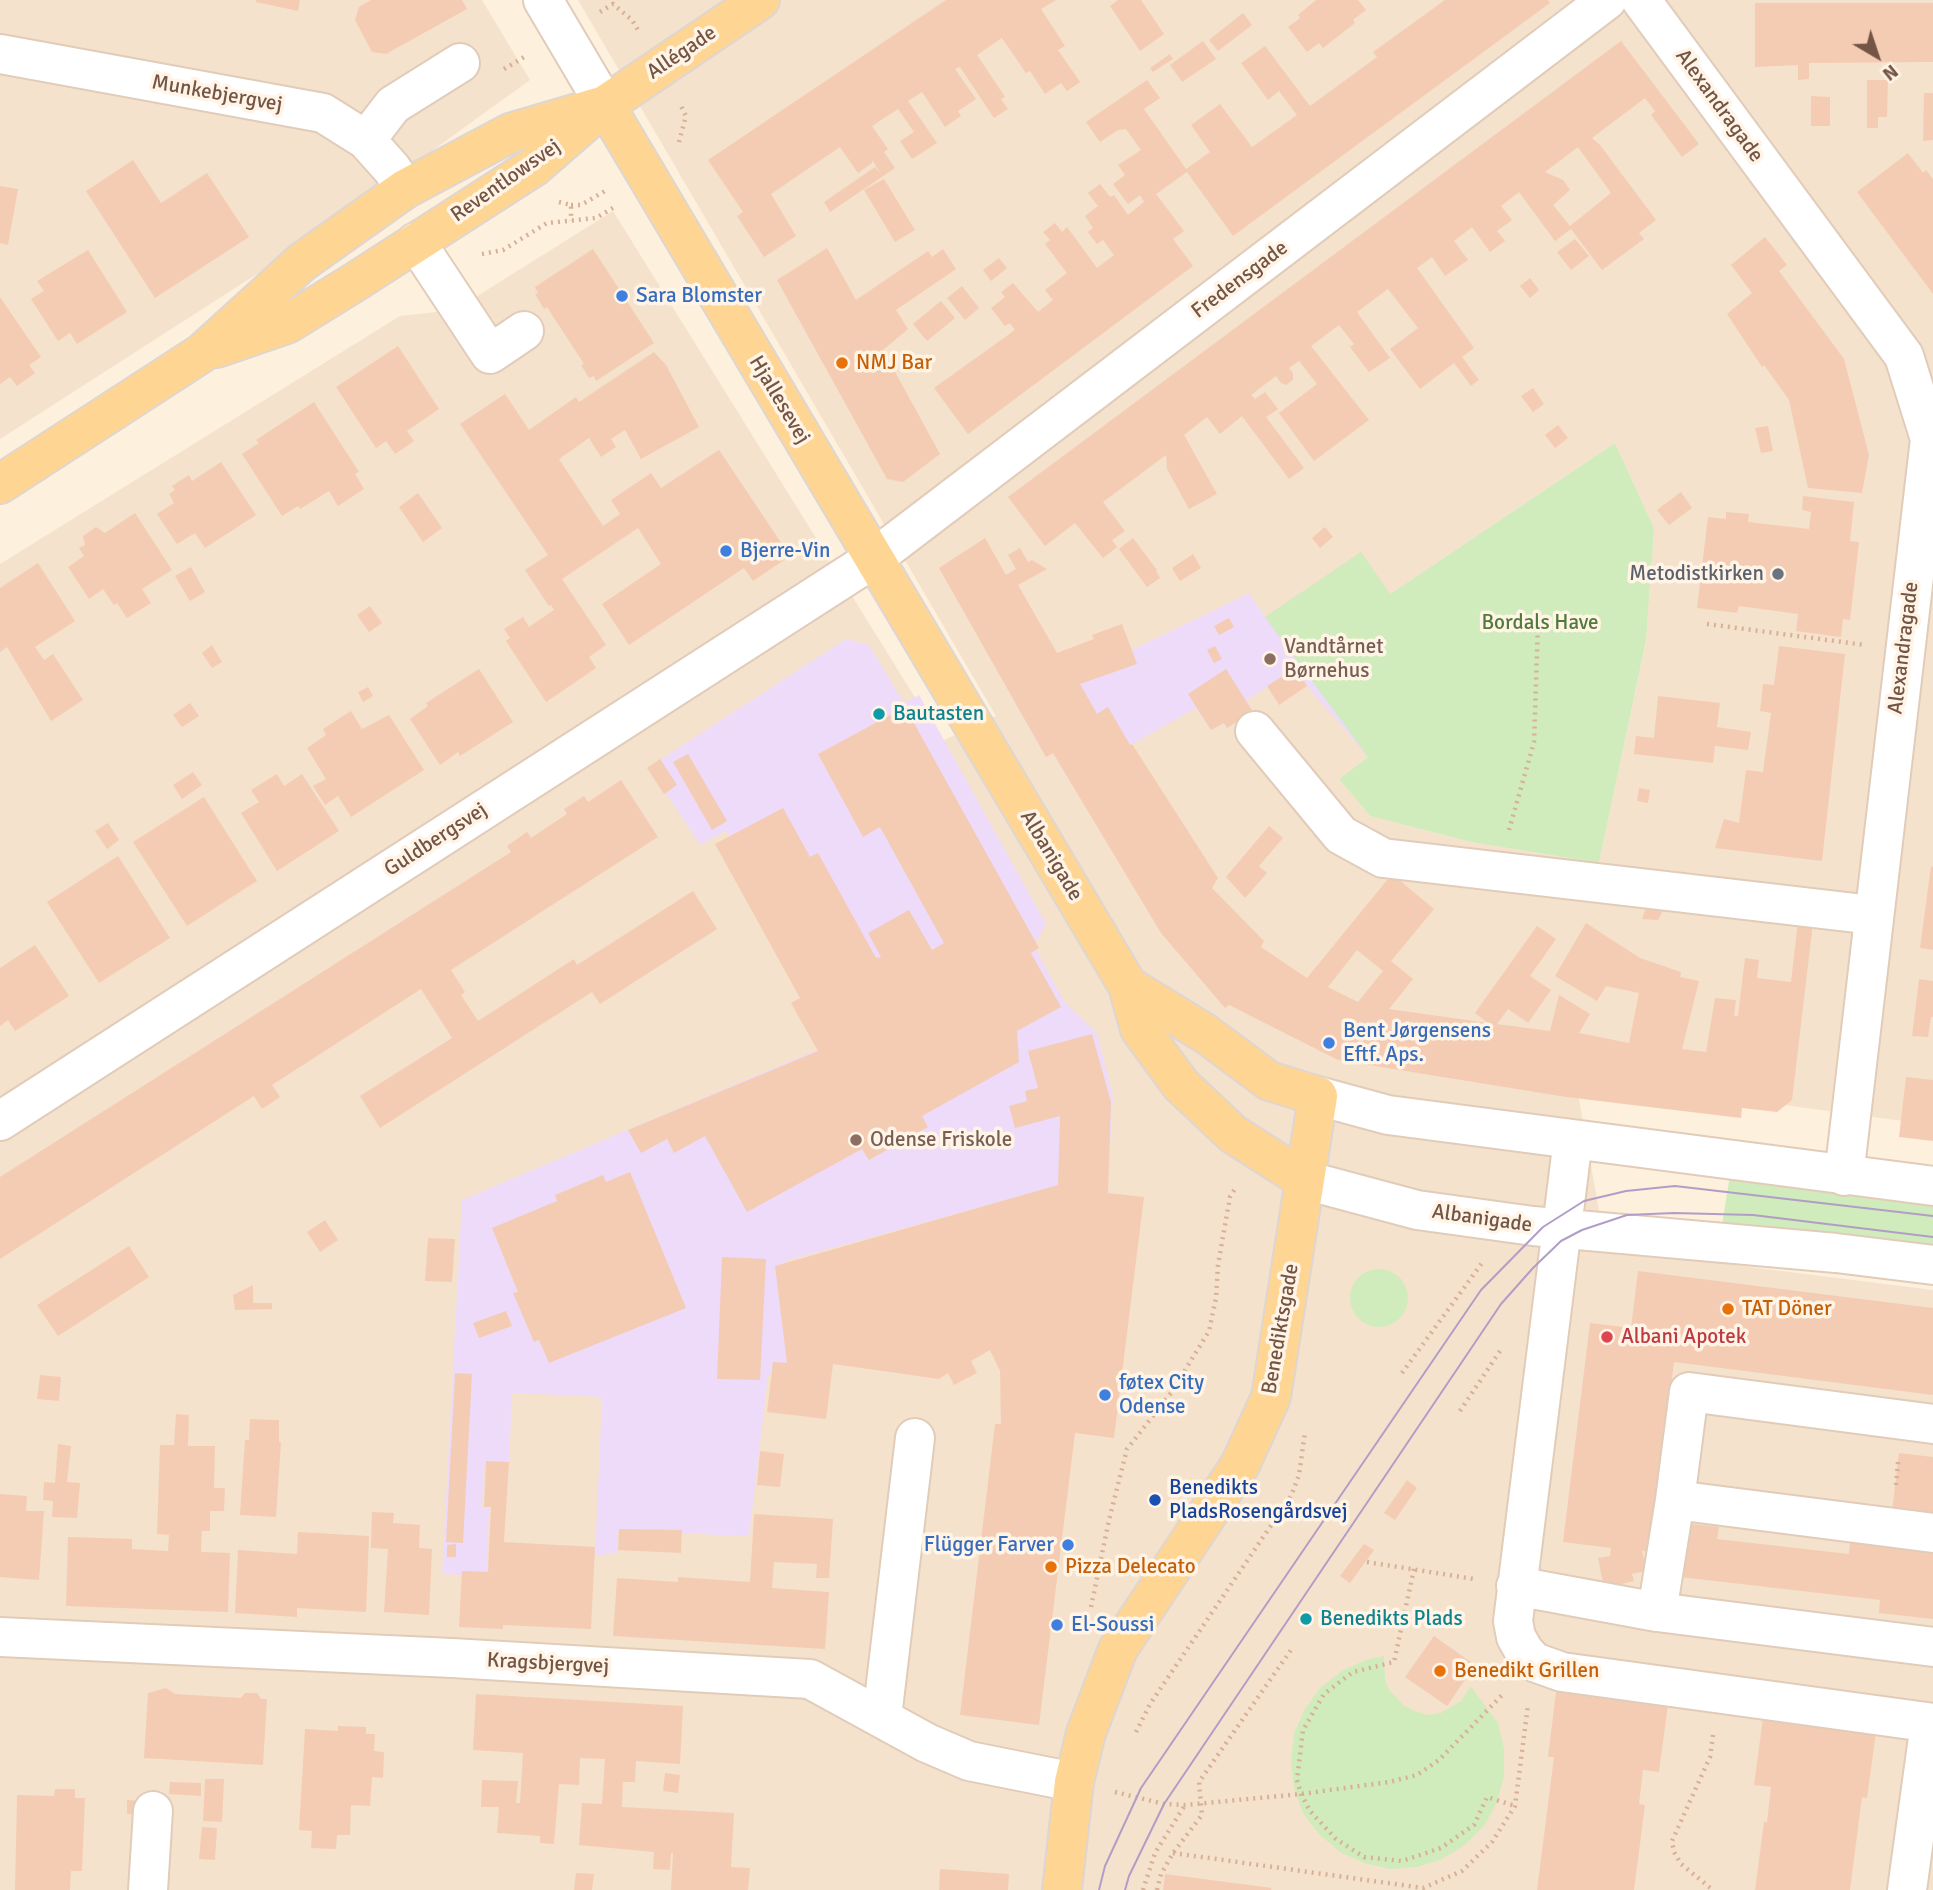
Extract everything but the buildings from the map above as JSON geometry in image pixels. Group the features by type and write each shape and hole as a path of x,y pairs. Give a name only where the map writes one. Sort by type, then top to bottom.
{"main road":[{"name":"Allégade","path":"605,105 760,0"},
{"name":"Hjallesevej","path":"605,105 1017,799"},
{"name":"Reventlowsvej","path":"0,484 202,353 302,262 404,189 510,133 605,105"},
{"name":"Reventlowsvej","path":"202,353 287,324 535,166 605,105"},
{"name":"Albanigade","path":"1017,799 1128,986 1140,1029 1181,1085 1233,1134 1305,1180"},
{"name":"Albanigade","path":"1128,986 1206,1034 1269,1081 1318,1096"},
{"name":"Benediktsgade","path":"1062,1890 1074,1782 1086,1733 1118,1649 1240,1465 1271,1397 1318,1096"}],"street":[{"name":"Hjallesevej","path":"542,0 605,105"},
{"name":"Fredensgade","path":"873,559 1607,0"},
{"name":"Alexandragade","path":"1641,0 1904,356 1930,439 1923,581 1903,651 1843,1175"},
{"name":"Munkebjergvej","path":"0,54 323,113 366,139 392,169 404,189"},
{"path":"366,139 393,105 460,62"},
{"path":"416,242 490,354 524,331"},
{"name":"Guldbergsvej","path":"0,1121 873,559"},
{"path":"1255,731 1341,835 1383,858 1873,915"},
{"name":"Albanigade","path":"1318,1096 1388,1115 1933,1186"},
{"path":"1573,1139 1516,1586 1513,1621 1516,1637 1534,1662 1562,1672 1932,1723 1907,1890"},
{"name":"Albanigade","path":"1305,1180 1417,1210 1562,1228 1836,1253 1933,1265"},
{"path":"1657,1612 1689,1392 1933,1424"},
{"path":"882,1717 915,1438"},
{"path":"1675,1500 1933,1533"},
{"path":"1516,1586 1657,1612 1933,1647"},
{"name":"Kragsbjergvej","path":"0,1637 466,1659 810,1679 927,1743 970,1761 1074,1782"},
{"path":"148,1890 153,1811"}],"path":[{"path":"416,242 478,255 503,250 547,223 596,218 652,184"},
{"path":"1497,871 1534,742 1538,624"},
{"path":"1707,624 1903,651"},
{"path":"1090,1618 1124,1457 1127,1449 1171,1393 1209,1331 1230,1197 1261,1151"},
{"path":"1402,1373 1483,1262 1557,1277"},
{"path":"1367,1562 1516,1586"},
{"path":"1414,1569 1395,1662 1353,1672 1343,1679 1324,1694 1303,1730 1297,1780 1301,1794 1310,1811 1336,1839 1364,1857 1402,1861 1441,1848 1474,1825 1487,1797 1515,1807"},
{"path":"1157,1890 1161,1874 1172,1853 1202,1815 1199,1782 1291,1650"},
{"path":"1074,1782 1164,1804 1185,1805 1301,1794 1417,1776 1439,1759 1534,1662"},
{"path":"1172,1853 1423,1888 1462,1871 1492,1842 1515,1807 1534,1662"},
{"path":"1712,1745 1710,1757 1672,1841 1674,1852 1681,1864 1713,1890"},
{"path":"1143,1890 1156,1853 1185,1805"}],"shaded area":[{"path":"0,0 482,0 530,80 299,247 0,439"},
{"path":"578,0 1933,0 1933,1125 1575,1077 1606,1249 1933,1290 1933,1890 0,1890 0,564 400,316 455,310 613,211 942,741 996,716","holes":["1615,443 1654,528 1646,642 1599,863 1471,842 1370,816 1339,779 1368,757 1390,594"]},
{"name":"Vandtårnet Børnehus","path":"1361,552 1459,694 1368,757 1307,686 1295,668 1247,700 1253,712 1227,728 1223,723 1211,730 1196,708 1069,780 1053,753 1046,757 1014,701 1065,672 1132,650 1249,593 1265,617"},
{"name":"Odense Friskole","path":"846,639 869,645 904,703 919,695 1046,924 1034,946 1064,1001 1097,1033 1113,1097 1108,1180 1067,1183 785,1261 792,1358 768,1376 749,1536 618,1531 617,1553 595,1556 602,1397 512,1393 509,1463 485,1463 482,1507 489,1508 487,1576 442,1574 462,1200 819,1049 818,1004 726,831 700,845 649,767"}],"green space":[{"name":"Bordals Have","path":"1615,443 1654,528 1646,641 1599,863 1471,842 1370,816 1339,779 1368,757 1265,617 1361,552 1390,594"},
{"path":"1730,1175 1933,1200 1933,1251 1722,1225"},
{"path":"1373,1269 1385,1269 1400,1277 1408,1292 1408,1304 1400,1319 1385,1327 1373,1327 1358,1319 1350,1304 1350,1292 1358,1277"},
{"path":"1384,1656 1385,1680 1389,1690 1404,1706 1417,1712 1428,1715 1441,1713 1461,1701 1471,1687 1498,1723 1504,1749 1504,1776 1497,1802 1484,1826 1465,1845 1442,1859 1417,1867 1390,1869 1364,1863 1340,1852 1319,1834 1303,1813 1294,1788 1291,1761 1294,1734 1305,1709 1321,1687 1342,1671 1366,1660"}],"tram line":[{"path":"1099,1890 1105,1866 1141,1788 1481,1290 1543,1227 1584,1201 1626,1191 1675,1186 1933,1216"},
{"path":"1125,1890 1129,1876 1164,1804 1501,1304 1561,1241 1582,1230 1627,1215 1674,1213 1753,1215 1933,1237"}],"place":[{"name":"Sara Blomster","path":"622,296"},
{"name":"NMJ Bar","path":"842,363"},
{"name":"Bjerre-Vin","path":"726,551"},
{"name":"Metodistkirken","path":"1778,574"},
{"name":"Vandtårnet Børnehus","path":"1270,659"},
{"name":"Bautasten","path":"879,714"},
{"name":"Bent Jørgensens Eftf. Aps.","path":"1329,1043"},
{"name":"Odense Friskole","path":"856,1140"},
{"name":"TAT Döner","path":"1728,1309"},
{"name":"Albani Apotek","path":"1607,1337"},
{"name":"føtex City Odense","path":"1105,1395"},
{"name":"Benedikts PladsRosengårdsvej","path":"1155,1500"},
{"name":"Flügger Farver","path":"1068,1545"},
{"name":"Pizza Delecato","path":"1051,1567"},
{"name":"Benedikts Plads","path":"1306,1619"},
{"name":"El-Soussi","path":"1057,1625"},
{"name":"Benedikt Grillen","path":"1440,1671"}]}
